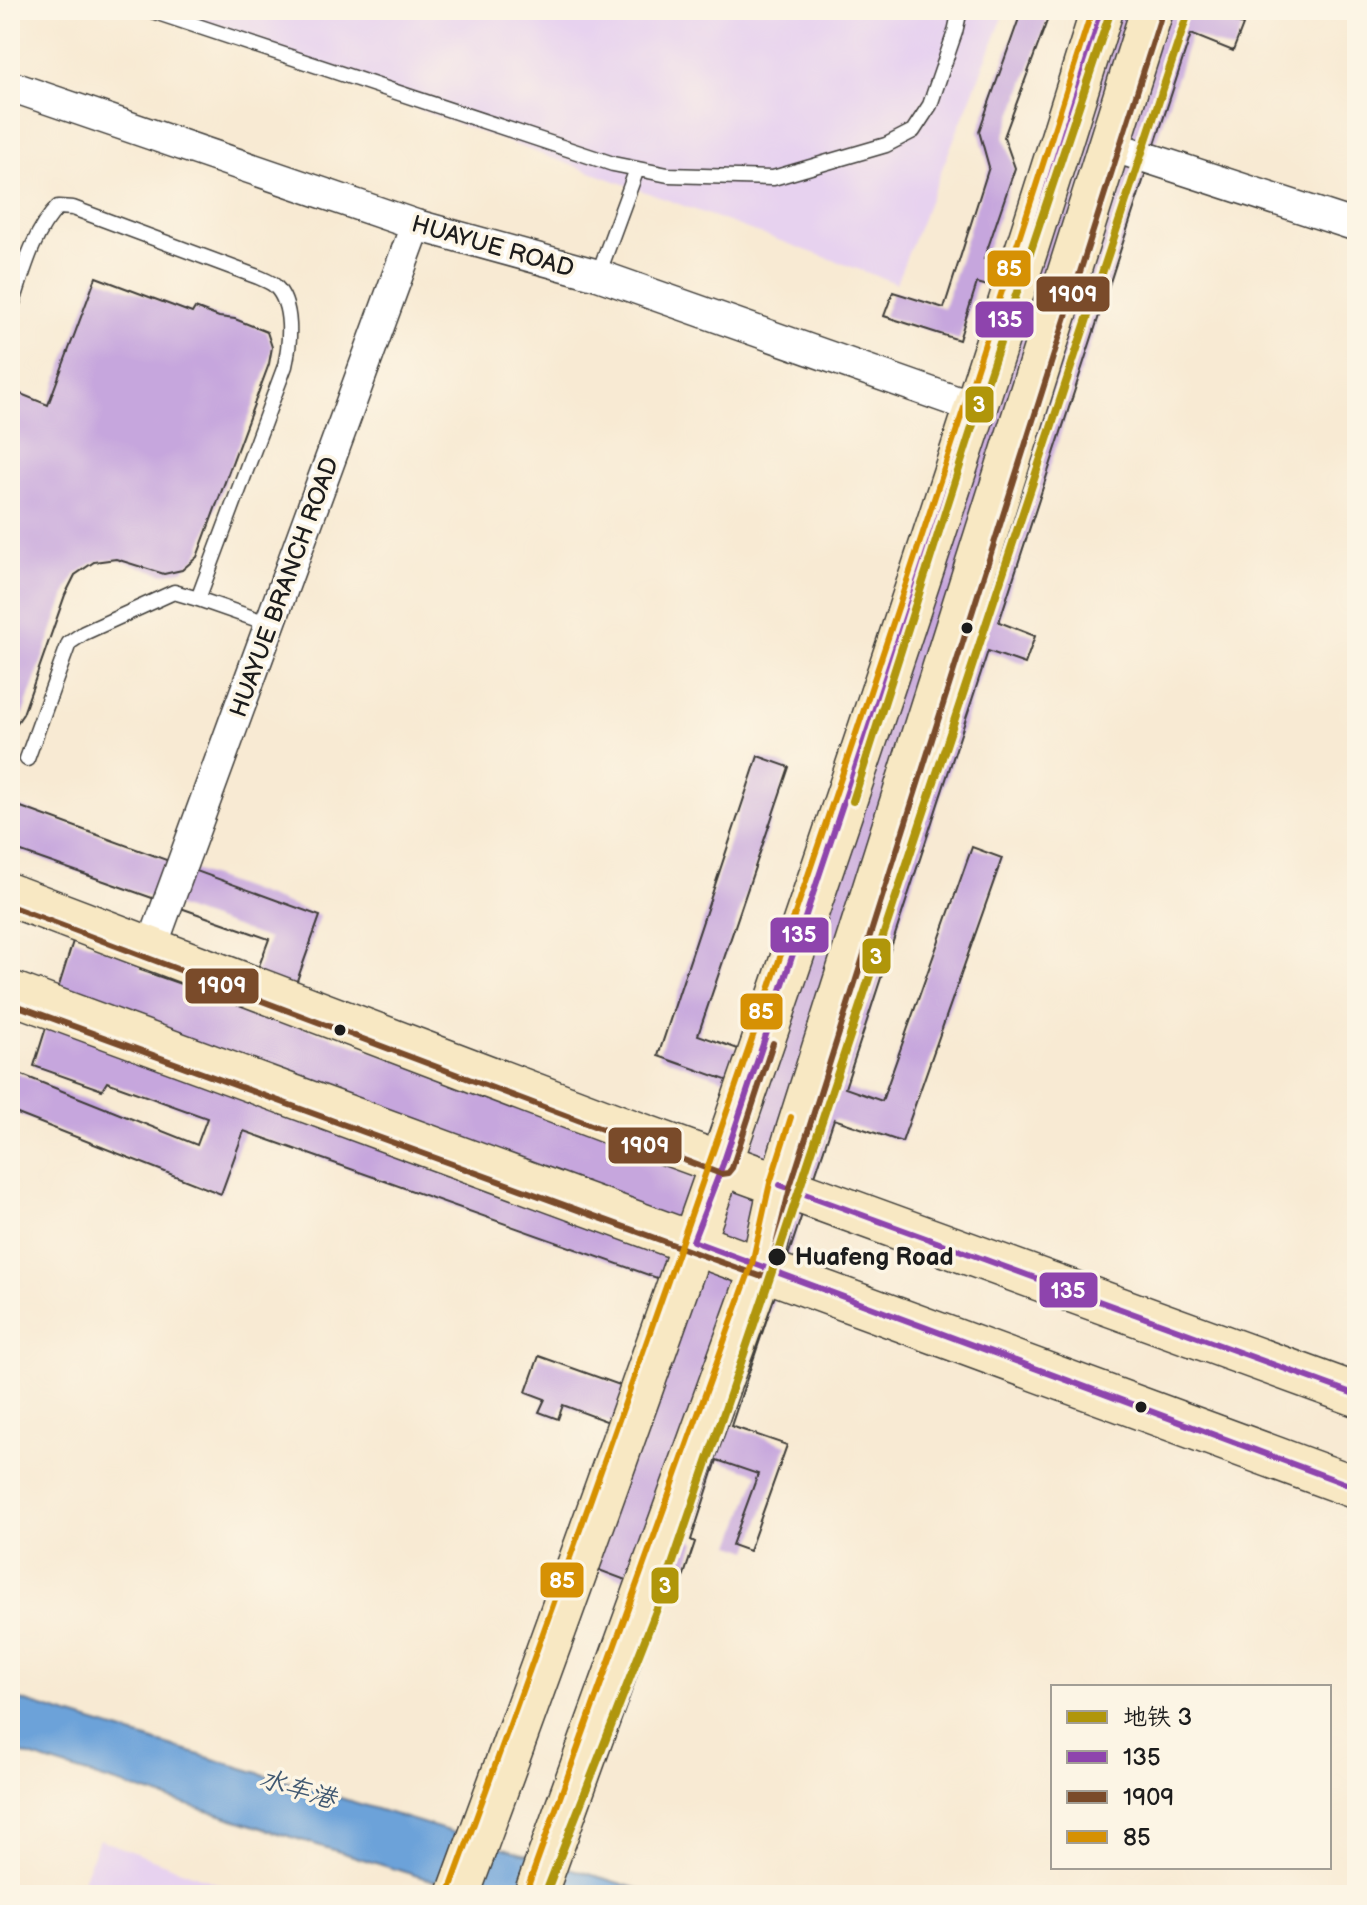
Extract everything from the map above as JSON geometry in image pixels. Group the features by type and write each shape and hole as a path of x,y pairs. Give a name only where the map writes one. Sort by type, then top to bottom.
{"main road":[{"path":"458,1895 723,1164 975,408 1102,10"},
{"path":"535,1895 762,1267 780,1185 1152,10"},
{"path":"10,895 723,1164 1357,1395"},
{"path":"10,992 1357,1488"}],"street":[{"name":"HUAYUE ROAD","path":"10,86 416,225 598,275 975,408"},
{"path":"1108,145 1357,226"},
{"name":"HUAYUE BRANCH ROAD","path":"151,949 416,225"}],"lane":[{"path":"149,10 540,142 637,169 668,175 773,178 886,145 913,131 930,105 960,10"},
{"path":"598,275 637,169"},
{"path":"10,312 33,245 49,216 58,207 73,208 276,286 287,310 291,339 285,366 198,599"},
{"path":"27,759 69,643 84,633 174,592 270,624"}],"shaded area":[{"path":"145,10 1006,10 896,283"},
{"path":"99,1839 248,1895 77,1895"}],"water":[{"name":"水车港","path":"10,1697 658,1895 479,1895 10,1750"}],"building":[{"name":"Huafeng Road","path":"1022,10 1051,10 1004,137 1015,168 984,259 1014,268 1099,10 1204,10 1243,25 1233,51 1191,34 999,622 1035,636 1025,664 988,651 845,1088 882,1101 972,847 1002,858 902,1142 834,1119 731,1426 787,1445 749,1551 732,1545 758,1474 717,1460 676,1599 575,1561 628,1429 563,1405 558,1419 539,1412 545,1399 526,1392 539,1356 642,1393 677,1285 244,1131 221,1194 10,1111 10,1070 197,1145 207,1118 107,1082 102,1090 34,1066 74,938 143,962 140,970 244,1006 269,939 10,848 10,803 320,916 283,1020 718,1170 746,1087 658,1056 758,756 789,767 698,1035 755,1055 1003,290 977,283 959,340 884,316 893,292 944,308 989,167 979,131"},
{"path":"96,277 192,313 195,308 267,332 272,347 269,364 197,557 182,570 164,574 116,559 94,562 75,575 23,714 10,733 10,424 21,394 48,405"}],"metro line":[{"name":"3","path":"853,801 978,409 1111,10"},
{"name":"3","path":"545,1895 658,1606 778,1254 1189,10"}],"transit line":[{"name":"85","path":"449,1892 618,1424 781,955 939,484 1092,10"},
{"name":"135","path":"693,1241 723,1164 1030,243 1102,10"},
{"name":"1909","path":"10,1003 759,1276 769,1274 790,1188 1162,13"},
{"name":"1909","path":"10,906 721,1174 728,1173 732,1168 773,1043"},
{"name":"85","path":"526,1892 752,1264 770,1183 791,1117"},
{"name":"135","path":"780,1185 1357,1395"},
{"name":"135","path":"693,1241 1357,1488"}],"place":[{"name":"Huafeng Road","path":"777,1257"}]}
